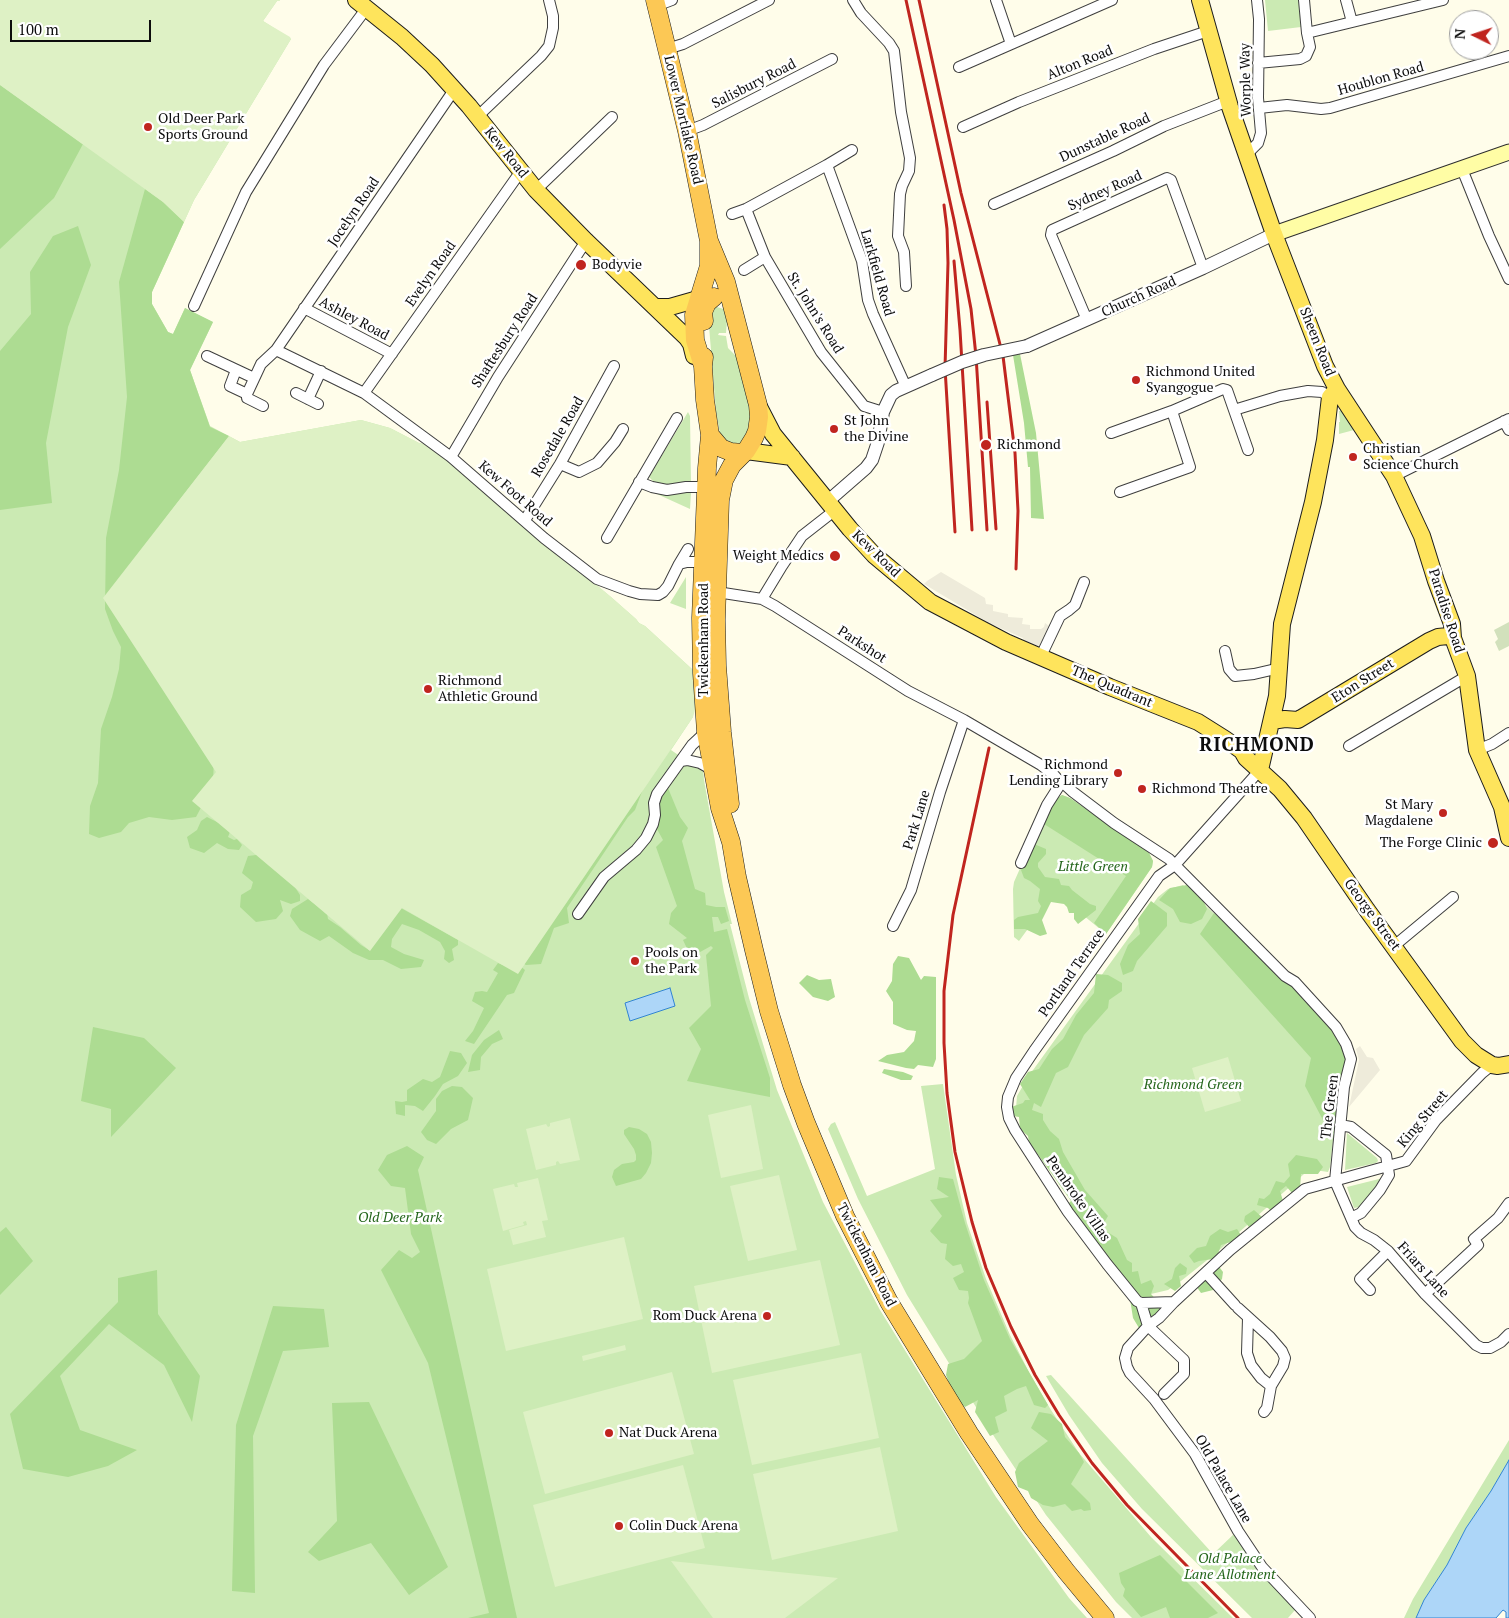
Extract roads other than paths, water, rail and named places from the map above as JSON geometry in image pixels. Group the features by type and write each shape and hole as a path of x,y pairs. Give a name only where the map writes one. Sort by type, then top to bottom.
{"highway":[{"name":"Lower Mortlake Road","path":"661,2 667,49 687,132 709,240 724,276 714,300"},
{"name":"Lower Mortlake Road","path":"709,240 709,266 714,300"},
{"name":"Twickenham Road","path":"731,842 730,806 717,666 720,500 724,480 732,465 744,452 757,431 759,417 758,405 714,300 694,315 696,340 703,366 710,435 701,618 706,732 720,808 731,842 769,1011 806,1123 845,1216 889,1302 919,1353 1030,1524 1105,1618"},
{"path":"710,435 721,448 731,452 744,452"}],"main road":[{"name":"Sheen Road","path":"1200,0 1228,101 1246,155 1325,366 1333,393 1313,502 1280,632 1280,668 1277,696 1260,770"},
{"name":"Kew Road","path":"361,4 402,37 432,66 478,116 536,190 687,338 691,344 705,400"},
{"name":"Church Road","path":"1274,234 1509,152"},
{"path":"655,307 670,307 714,300"},
{"name":"Paradise Road","path":"1333,393 1394,476 1422,536 1452,624 1453,638 1467,676 1479,759 1507,820 1509,838"},
{"name":"Kew Road","path":"758,405 772,434 830,506 874,555 930,602 980,628"},
{"path":"744,452 792,457"},
{"name":"The Quadrant","path":"980,628 1006,642 1110,687 1198,722 1242,751"},
{"name":"Eton Street","path":"1272,721 1298,720 1429,641 1438,637 1448,636 1453,638"},
{"path":"1242,751 1252,751 1265,747"},
{"name":"George Street","path":"1242,751 1246,758 1280,789 1304,818 1462,1041 1476,1055 1492,1065"},
{"path":"1492,1065 1509,1064"}],"street":[{"path":"478,116 541,56 549,46 553,28 553,16 549,0"},
{"path":"667,49 683,44 769,0"},
{"path":"853,0 861,13 894,51 901,112 910,158 909,171 900,194 898,236 904,252 906,286"},
{"path":"996,0 1011,44"},
{"path":"958,67 1112,0"},
{"name":"Worple Way","path":"1246,155 1258,143 1261,133 1257,0"},
{"path":"1258,63 1300,59 1306,56 1310,47 1304,0"},
{"path":"1346,0 1352,22"},
{"path":"1307,34 1408,4 1443,0"},
{"path":"194,306 246,192 361,4"},
{"name":"Alton Road","path":"963,128 1019,102 1154,49 1208,31"},
{"name":"Houblon Road","path":"1259,108 1287,105 1322,109 1330,108 1509,56"},
{"name":"Salisbury Road","path":"687,132 832,59"},
{"name":"Jocelyn Road","path":"246,394 261,364 276,350 454,90"},
{"name":"Dunstable Road","path":"994,204 1164,126 1228,101"},
{"path":"536,190 612,117"},
{"path":"732,214 746,210 852,150"},
{"name":"Larkfield Road","path":"827,165 862,262 868,300 906,387"},
{"path":"1462,168 1489,236 1509,279"},
{"name":"Evelyn Road","path":"364,393 521,171"},
{"name":"Sydney Road","path":"1086,320 1051,235 1052,230 1167,178 1171,180 1203,268"},
{"name":"St. John's Road","path":"746,210 764,257 821,352 864,406 883,412"},
{"name":"Church Road","path":"830,506 872,460 883,412 891,395 896,391 962,362 984,355 1027,346 1203,268 1274,234"},
{"name":"Shaftesbury Road","path":"450,457 498,377 586,241"},
{"path":"744,270 764,257"},
{"name":"Ashley Road","path":"304,308 392,354"},
{"name":"Kew Foot Road","path":"276,350 364,393 450,457 544,538 597,579 640,594 658,595 668,586 680,564"},
{"path":"207,356 254,378"},
{"name":"Rosedale Road","path":"525,520 560,464 614,366"},
{"path":"236,370 230,386 263,406"},
{"path":"308,399 321,371"},
{"path":"1111,433 1172,411 1223,389 1227,390 1248,450"},
{"path":"1234,410 1280,396 1308,391 1333,393"},
{"path":"296,393 318,404"},
{"path":"1120,492 1190,467 1172,411"},
{"path":"607,538 677,418"},
{"path":"1394,476 1507,424"},
{"path":"560,464 579,472 597,464 623,429"},
{"path":"640,482 667,490 686,487 707,487"},
{"path":"762,599 802,536 830,506"},
{"path":"680,564 688,549"},
{"path":"680,564 704,562"},
{"path":"1041,656 1060,616 1075,605 1084,582"},
{"name":"Parkshot","path":"717,592 762,599 908,691 964,720 1041,765 1061,783"},
{"path":"1225,651 1229,669 1235,676 1280,668"},
{"path":"1349,746 1467,676"},
{"path":"578,914 604,877 631,855 646,838 653,824 654,804 657,794 692,745 713,725 720,712"},
{"name":"Park Lane","path":"893,926 911,890 964,720"},
{"path":"1477,750 1492,744 1509,733"},
{"path":"681,761 687,760 700,763 710,768 713,774"},
{"name":"Portland Terrace","path":"1007,1107 1012,1086 1034,1051 1160,876 1175,865 1260,770"},
{"path":"1021,863 1047,805 1062,782 1114,823 1175,865"},
{"name":"The Green","path":"1175,865 1285,976 1295,982 1336,1027 1346,1044 1351,1059 1344,1087 1335,1181"},
{"path":"1394,946 1453,897"},
{"name":"King Street","path":"1335,1181 1406,1161 1436,1120 1492,1065"},
{"name":"Pembroke Villas","path":"1007,1107 1009,1118 1015,1130 1068,1212 1106,1264 1139,1302"},
{"path":"1340,1125 1351,1127 1386,1155 1389,1175 1380,1190 1361,1212 1351,1218"},
{"path":"1139,1302 1147,1304 1174,1302 1230,1250 1305,1189 1335,1181"},
{"name":"Friars Lane","path":"1335,1181 1355,1227 1388,1251 1425,1294 1476,1345 1482,1348 1490,1348 1501,1342 1509,1334"},
{"path":"1425,1294 1478,1245 1474,1239 1498,1218 1509,1203"},
{"path":"1370,1290 1360,1279 1388,1251"},
{"path":"1206,1273 1236,1307 1270,1337 1282,1351 1285,1358 1284,1366 1271,1386 1267,1408 1264,1412"},
{"path":"1139,1302 1148,1326 1184,1360 1184,1374 1164,1394"},
{"name":"Old Palace Lane","path":"1174,1302 1128,1348 1126,1367 1154,1399 1195,1454 1238,1532 1262,1567 1310,1618"},
{"path":"1248,1318 1247,1352 1251,1364 1261,1378 1271,1386"}],"water":[{"path":"670,988 675,1006 630,1021 625,1003"},
{"path":"1509,1460 1509,1618 1506,1618 1506,1612 1503,1610 1496,1618 1416,1618 1424,1600 1447,1565 1466,1528"}],"railway":[{"path":"906,0 954,220 971,309 976,356 987,530"},
{"path":"919,0 961,193 1003,356 1015,453 1018,511 1016,569"},
{"path":"944,205 948,263 945,368 955,532"},
{"path":"954,261 972,530"},
{"path":"987,402 996,529"},
{"path":"989,748 953,915 944,991 944,1043 947,1093 955,1152 972,1222 986,1268 1011,1327 1035,1375 1059,1415 1092,1463 1127,1505 1238,1618"}],"place":[{"name":"Old Deer Park Sports Ground","path":"148,127"},
{"name":"Bodyvie","path":"581,265"},
{"name":"Richmond United Syangogue","path":"1136,380"},
{"name":"St John the Divine","path":"834,429"},
{"name":"Richmond","path":"986,445"},
{"name":"Christian Science Church","path":"1353,457"},
{"name":"Weight Medics","path":"835,556"},
{"name":"Richmond Athletic Ground","path":"428,689"},
{"name":"Richmond Lending Library","path":"1118,773"},
{"name":"Richmond Theatre","path":"1142,789"},
{"name":"St Mary Magdalene","path":"1443,813"},
{"name":"The Forge Clinic","path":"1493,843"},
{"name":"Pools on the Park","path":"635,961"},
{"name":"Rom Duck Arena","path":"767,1316"},
{"name":"Nat Duck Arena","path":"609,1433"},
{"name":"Colin Duck Arena","path":"619,1526"}],"district":[{"name":"RICHMOND","path":"1257,746"}],"park label":[{"name":"Little Green","path":"1093,867"},
{"name":"Richmond Green","path":"1193,1085"},
{"name":"Old Deer Park","path":"400,1218"},
{"name":"Old Palace Lane Allotment","path":"1230,1568"}]}
